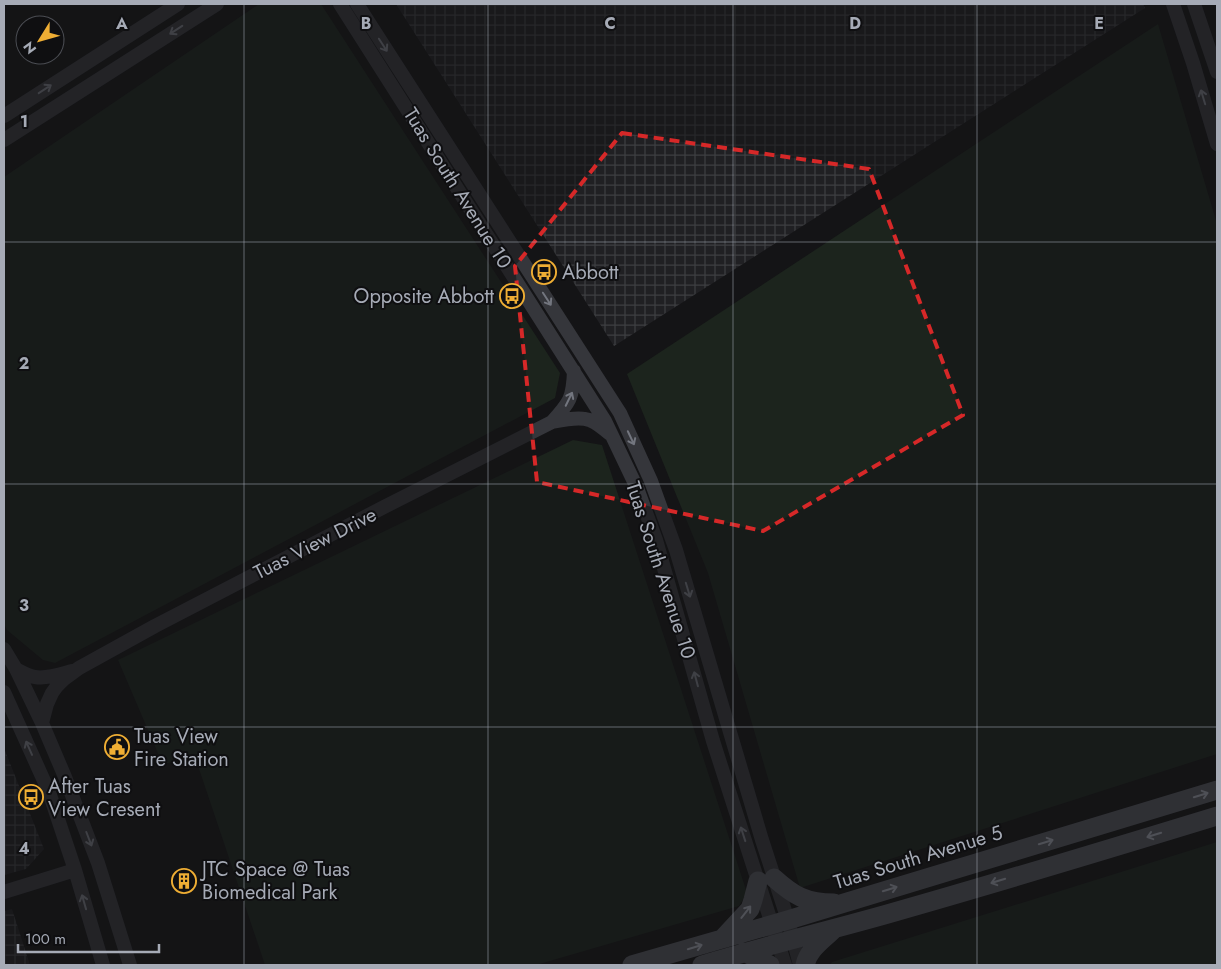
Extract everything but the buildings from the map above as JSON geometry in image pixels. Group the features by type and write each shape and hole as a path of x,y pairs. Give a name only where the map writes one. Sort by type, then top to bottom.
{"main road":[{"name":"Tuas South Avenue 5","path":"632,965 1217,790"},
{"path":"702,965 919,905 1217,816"},
{"path":"723,938 750,909 753,900 766,880 801,898 822,903 844,903"},
{"path":"805,965 812,951 833,929"},
{"path":"744,952 770,965"}],"street":[{"path":"4,116 178,4"},
{"path":"4,140 217,4"},
{"name":"Tuas South Avenue 10","path":"340,4 605,421 637,488 656,540 713,741 780,922 785,942 785,965"},
{"name":"Tuas South Avenue 10","path":"357,4 620,413 652,481 676,550 766,880"},
{"path":"1173,4 1217,144"},
{"path":"1194,4 1217,72"},
{"name":"Tuas View Drive","path":"552,422 570,400 573,390 574,372"},
{"name":"Tuas View Drive","path":"42,723 52,693 64,679 79,668 155,626 552,422 585,419 596,423 612,436"},
{"path":"4,649 16,669 42,723 65,777 98,863 130,965"},
{"name":"Tuas View Drive","path":"16,669 36,678 61,674 79,668"},
{"path":"4,692 49,792 75,870 103,965"},
{"path":"49,792 53,784 65,777"},
{"path":"4,892 75,870"},
{"name":"Tuas South Avenue 10","path":"785,942 800,965"}],"highlighted area":[{"path":"622,133 869,169 963,415 763,531 537,482 515,266"}],"shaded area":[{"path":"259,4 321,4 560,373 555,398 55,663 43,660 7,630 4,624 4,177"},
{"path":"396,4 1143,4 1145,8 614,346"},
{"path":"1158,24 1217,224 1217,754 800,888 708,573 627,374"},
{"path":"573,440 602,445 747,893 739,906 536,965 265,965 194,754 163,765 118,660"},
{"path":"4,748 44,849 26,869 4,875"},
{"path":"1217,842 1217,965 830,965 832,962"},
{"path":"12,909 30,965 4,965 4,911"}],"place":[{"name":"Abbott","path":"544,272"},
{"name":"Opposite Abbott","path":"512,296"},
{"name":"Tuas View Fire Station","path":"117,747"},
{"name":"After Tuas View Cresent","path":"31,797"},
{"name":"JTC Space @ Tuas Biomedical Park","path":"184,881"}]}
